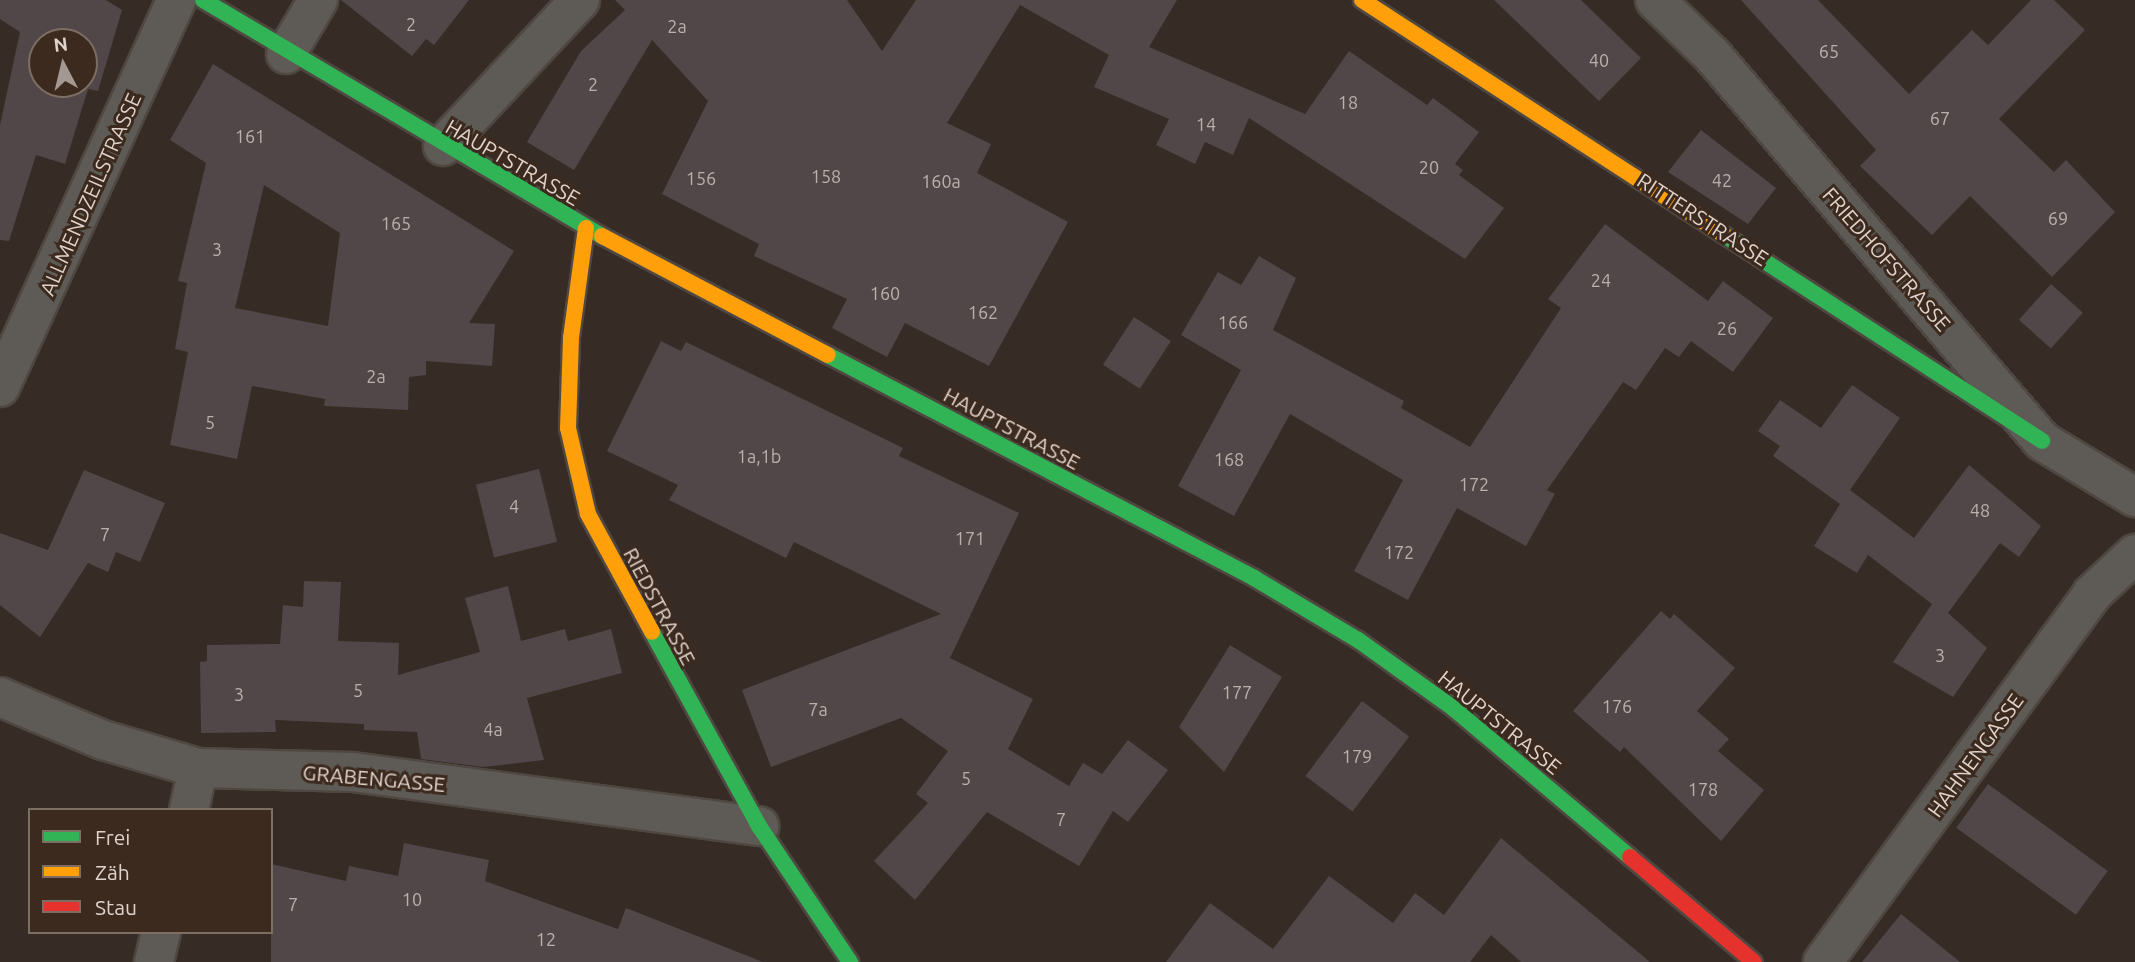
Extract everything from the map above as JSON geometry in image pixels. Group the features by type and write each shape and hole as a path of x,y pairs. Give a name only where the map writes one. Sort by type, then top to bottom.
{"street":[{"name":"ALLMENDZEILSTRASSE","path":"0,387 176,0"},
{"name":"HAUPTSTRASSE","path":"203,0 286,54 586,228 1254,578 1358,640 1453,708 1754,962"},
{"path":"286,54 317,0"},
{"path":"443,146 580,0"},
{"name":"RITTERSTRASSE","path":"1362,0 2042,441"},
{"name":"FRIEDHOFSTRASSE","path":"1655,0 1712,55 2042,441 2135,497"},
{"name":"RIEDSTRASSE","path":"586,228 571,338 568,428 587,514 759,826 848,961"},
{"name":"HAHNENGASSE","path":"1823,962 2092,594 2135,554"},
{"name":"GRABENGASSE","path":"0,697 103,740 198,768 353,772 759,826"},
{"path":"189,808 198,768"},
{"path":"154,962 161,934"}],"building":[{"path":"0,0 106,0 122,10 98,91 98,28 28,28 28,98 85,98 65,164 36,155 9,241 0,240 0,125 20,32 0,19"},
{"path":"341,0 469,0 434,45 426,39 412,56"},
{"path":"615,0 847,0 882,51 916,0 1177,0 1149,47 1305,114 1349,51 1427,105 1433,98 1479,132 1455,164 1463,170 1459,175 1504,208 1465,259 1249,118 1233,155 1205,142 1195,164 1156,145 1169,119 1094,87 1109,55 1020,5 947,123 991,144 977,173 1068,222 989,366 905,323 887,357 832,328 847,299 754,256 759,244 662,194 708,101 652,40 574,170 527,142 581,51 625,10"},
{"path":"1494,0 1581,0 1641,58 1599,101"},
{"path":"1741,0 1818,0 1909,94 1972,30 1988,45 2031,0 2054,0 2085,30 1999,119 2054,172 2066,160 2115,212 2052,277 1970,196 1932,235 1860,166 1876,150"},
{"path":"213,64 514,251 469,323 495,324 492,366 426,361 426,375 409,377 408,410 324,406 325,399 252,386 237,459 170,445 188,352 175,349 187,283 178,281 206,163 170,140","holes":["264,185 340,233 328,326 235,308"]},
{"path":"1701,130 1776,188 1748,224 1668,172"},
{"path":"1605,224 1708,301 1723,281 1773,318 1733,372 1691,341 1679,357 1665,348 1636,390 1623,382 1547,490 1555,494 1526,546 1457,508 1408,600 1354,571 1403,480 1290,414 1234,516 1178,486 1241,370 1181,335 1218,272 1241,285 1259,256 1296,278 1273,330 1404,401 1401,408 1470,447 1561,308 1548,299"},
{"path":"2051,284 2083,313 2051,348 2019,320"},
{"path":"1134,317 1171,341 1140,389 1103,365"},
{"path":"661,341 681,351 686,342 903,448 899,456 1019,513 950,658 1033,699 1008,749 1069,786 1083,763 1102,774 1128,740 1168,770 1128,822 1113,811 1079,866 987,812 915,900 874,861 928,803 916,794 948,751 901,718 771,767 742,690 941,614 794,542 786,558 669,500 678,485 607,451"},
{"path":"1852,385 1900,418 1850,490 1914,538 1969,465 2041,526 2019,557 2000,543 1948,613 1987,648 1953,697 1893,662 1932,604 1868,555 1857,573 1814,546 1840,504 1773,456 1780,446 1758,431 1780,400 1821,428"},
{"path":"539,469 557,542 494,557 476,485"},
{"path":"84,470 165,503 140,562 116,552 108,572 88,563 40,637 0,605 0,533 48,550"},
{"path":"304,581 341,582 338,641 399,643 398,675 480,652 465,598 508,586 521,641 565,629 568,641 611,629 622,673 527,698 544,760 483,767 421,759 417,732 364,730 364,724 275,720 276,732 201,733 200,662 207,661 207,645 280,644 283,605 303,607"},
{"path":"1661,611 1670,619 1674,614 1735,668 1697,711 1729,739 1718,751 1764,790 1721,841 1624,747 1620,752 1573,711"},
{"path":"1230,645 1282,677 1224,772 1179,727"},
{"path":"1362,701 1409,737 1353,812 1305,776"},
{"path":"1988,784 2108,871 2076,915 1956,828"},
{"path":"1501,838 1650,962 1521,962 1491,935 1470,962 1166,962 1210,903 1273,949 1329,876 1393,923 1415,893 1444,915"},
{"path":"404,843 489,860 485,881 618,929 626,908 763,962 271,962 273,864 346,881 349,866 398,876"},
{"path":"1901,914 1960,962 1862,962"}],"traffic: fast":[{"path":"203,0 602,236"},
{"path":"1724,235 2042,441"},
{"path":"828,355 1254,578 1358,640 1453,708 1630,857"},
{"path":"652,632 759,826 850,962"}],"traffic: slow":[{"path":"1362,0 1724,235"},
{"path":"586,228 571,338 568,428 588,514 652,632"},
{"path":"602,236 828,355"}],"traffic: jam":[{"path":"1630,857 1754,962"}]}
